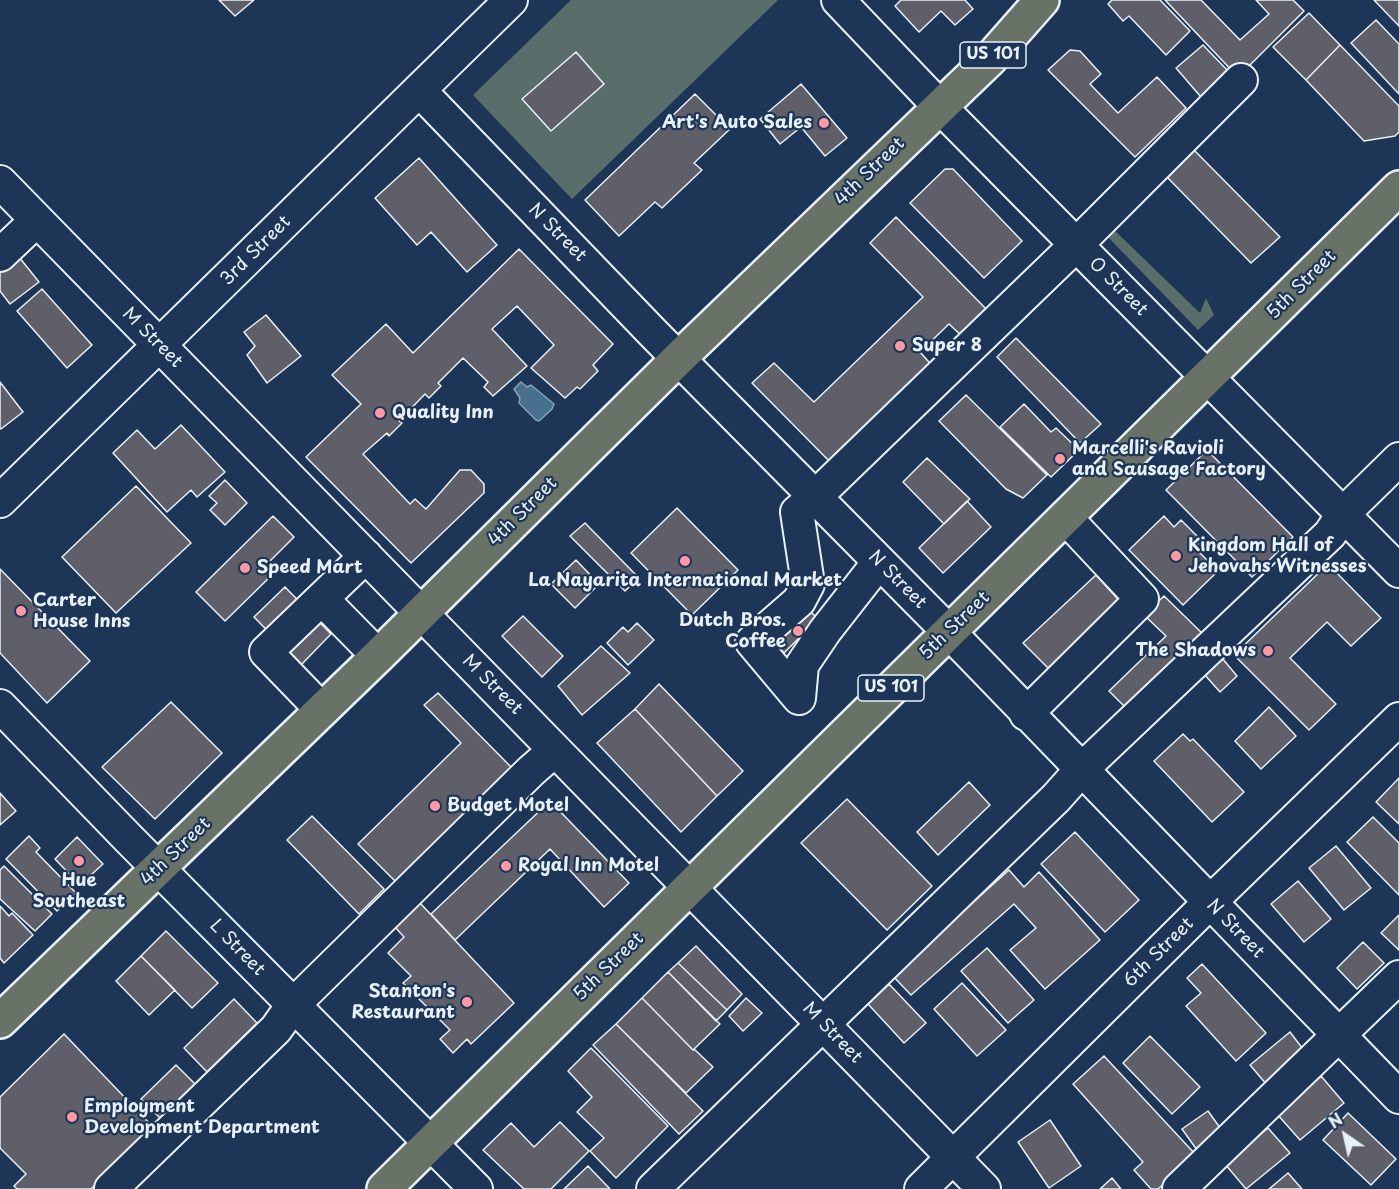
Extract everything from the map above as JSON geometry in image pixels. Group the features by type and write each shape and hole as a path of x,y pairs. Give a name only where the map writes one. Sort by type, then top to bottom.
{"highway":[{"name":"4th Street","path":"0,1021 378,656 679,358 1007,41 1042,0"},
{"name":"5th Street","path":"384,1189 1399,189"}],"street":[{"name":"3rd Street","path":"0,501 511,0"},
{"name":"O Street","path":"838,0 939,106 1399,572"},
{"path":"879,562 825,631 802,665 799,698 752,642 799,601 808,584 806,505 1076,245 1241,80"},
{"name":"N Street","path":"419,90 679,358 806,505 879,562 1399,1097"},
{"name":"M Street","path":"0,182 984,1189"},
{"path":"0,255 37,220"},
{"path":"653,1189 1056,798 1080,770 1330,534 1343,514 1399,459"},
{"path":"1026,714 1142,600 1066,519"},
{"path":"322,710 266,652 366,556"},
{"path":"322,598 378,656"},
{"name":"L Street","path":"0,706 292,1005 476,1189"},
{"name":"6th Street","path":"921,1189 1210,902 1399,719"},
{"path":"111,1189 276,1029 292,1005 555,750"},
{"path":"1179,1189 1399,977"}],"green space":[{"path":"571,0 778,0 572,199 473,95"},
{"path":"1110,226 1200,313 1206,298 1214,315 1198,330 1106,235"}],"water":[{"path":"521,382 527,387 531,385 554,404 552,409 539,421 519,403 520,398 514,389"}],"building":[{"path":"219,0 254,0 235,16"},
{"path":"901,0 965,0 973,9 955,25 941,11 919,32 895,6"},
{"path":"1112,0 1160,0 1190,31 1166,55 1129,16 1123,21 1108,4"},
{"path":"1165,0 1201,0 1240,40 1269,14 1256,0 1293,0 1304,11 1238,77"},
{"path":"1374,0 1399,0 1399,26"},
{"path":"1309,13 1340,45 1306,80 1273,47"},
{"path":"1376,20 1399,44 1399,94 1351,43"},
{"path":"1203,45 1229,72 1201,97 1176,68"},
{"path":"1340,45 1399,106 1399,132 1395,136 1364,141 1306,80"},
{"path":"1070,50 1080,51 1101,74 1090,84 1118,113 1157,77 1186,108 1135,157 1048,70"},
{"path":"576,52 604,84 551,131 522,99"},
{"path":"801,84 847,138 825,156 801,127 780,144 760,119"},
{"path":"695,94 730,129 694,163 702,170 662,208 655,202 619,236 585,200"},
{"path":"1193,149 1280,237 1251,263 1165,175"},
{"path":"419,158 497,245 467,272 431,232 417,245 375,198"},
{"path":"945,169 953,169 1022,241 984,278 910,203"},
{"name":"Super 8","path":"896,217 991,314 965,339 949,324 920,352 936,370 835,467 752,383 774,363 814,402 923,297 870,243"},
{"name":"Quality Inn","path":"519,249 613,344 593,365 598,371 580,389 577,387 565,398 531,368 554,345 517,306 492,329 527,366 493,396 484,387 488,382 463,358 438,383 441,386 429,398 425,394 399,421 402,423 389,436 387,433 363,454 410,504 415,499 426,509 460,470 471,470 484,484 484,493 411,563 306,457 361,404 332,375 386,324 413,353"},
{"path":"19,257 39,282 10,304 0,291 0,272"},
{"path":"42,289 92,345 67,368 17,311"},
{"path":"266,315 301,356 267,383 247,355 255,346 244,332"},
{"path":"1016,338 1101,424 1080,443 997,357"},
{"path":"0,382 23,412 1,429 0,428"},
{"path":"966,395 1047,475 1023,498 1006,489 939,421"},
{"path":"1024,404 1051,432 1056,428 1079,450 1051,477 1000,427"},
{"path":"181,425 225,472 197,497 191,490 167,512 113,453 137,430 155,449"},
{"path":"1207,450 1293,537 1252,577 1166,490"},
{"path":"927,458 970,499 944,524 903,482"},
{"path":"225,480 247,503 225,525 210,510 217,503 209,496"},
{"path":"136,486 191,543 116,613 62,557"},
{"path":"967,501 991,527 943,573 919,548"},
{"name":"La Nayarita International Market","path":"677,508 738,570 692,615 631,553"},
{"name":"Speed Mart","path":"273,516 294,537 267,564 275,572 225,621 196,592"},
{"path":"1164,516 1174,527 1181,520 1202,541 1195,548 1218,571 1183,605 1129,550"},
{"path":"585,523 639,578 625,591 570,536"},
{"path":"576,560 599,584 575,608 551,584"},
{"name":"The Shadows","path":"1328,564 1381,618 1351,646 1327,622 1290,658 1336,704 1309,730 1234,655"},
{"name":"Carter House Inns","path":"0,569 90,661 47,703 0,653"},
{"path":"1096,575 1125,607 1054,674 1023,643"},
{"path":"285,587 331,634 301,665 254,617"},
{"path":"1164,596 1206,637 1130,712 1109,691 1166,636 1144,615"},
{"name":"Dutch Bros. Coffee","path":"809,610 817,618 805,638 802,635 784,653 773,642"},
{"path":"523,616 563,656 542,677 502,636"},
{"path":"637,623 654,640 628,665 607,643 623,627 628,632"},
{"path":"601,646 630,673 582,715 558,686"},
{"path":"1222,658 1237,676 1220,692 1204,674"},
{"path":"659,684 743,771 717,796 635,709"},
{"name":"Budget Motel","path":"438,693 512,768 396,882 358,844 461,743 424,705"},
{"path":"171,702 222,753 155,819 102,767"},
{"path":"1269,707 1296,736 1261,769 1235,741"},
{"path":"635,709 717,796 681,832 597,743"},
{"path":"1183,734 1190,741 1193,739 1244,792 1212,822 1154,761"},
{"path":"1399,778 1399,824 1376,802"},
{"path":"969,782 990,805 938,855 917,832"},
{"path":"0,793 16,811 0,825"},
{"path":"847,799 932,886 887,930 801,843"},
{"name":"Royal Inn Motel","path":"550,801 629,883 604,907 550,849 455,940 431,914"},
{"path":"312,816 384,889 359,914 287,840"},
{"path":"1373,817 1399,843 1399,895 1347,842"},
{"path":"1075,832 1139,900 1105,932 1041,864"},
{"path":"29,836 40,848 36,852 76,893 57,911 6,859"},
{"name":"Hue Southeast","path":"77,837 103,864 80,885 55,859"},
{"path":"1336,846 1371,888 1344,910 1309,868"},
{"path":"4,866 52,914 35,931 0,899 0,870"},
{"path":"1009,870 1024,887 1039,872 1100,940 1045,989 1010,950 1036,928 1014,904 911,995 892,975"},
{"path":"1298,881 1331,919 1304,942 1271,904"},
{"path":"420,903 514,1003 471,1044 467,1039 453,1053 440,1039 450,1030 403,983 411,976 388,953 404,937 395,927"},
{"path":"0,906 9,916 12,913 33,935 4,963 0,958"},
{"path":"1399,915 1399,950 1381,933"},
{"path":"166,931 218,983 192,1008 141,956"},
{"path":"1363,942 1384,963 1357,989 1337,968"},
{"path":"696,946 742,994 727,1010 678,963"},
{"path":"987,948 1034,1000 1008,1023 961,971"},
{"path":"141,956 175,990 149,1015 116,981"},
{"path":"678,963 727,1010 716,1021 668,972"},
{"path":"1202,964 1266,1033 1236,1061 1186,1006 1201,993 1187,978"},
{"path":"668,972 720,1024 693,1050 642,998"},
{"path":"962,983 1006,1030 977,1056 934,1009"},
{"path":"889,984 926,1023 904,1043 868,1004"},
{"path":"642,998 713,1067 686,1093 616,1024"},
{"path":"746,998 762,1013 743,1031 729,1016"},
{"path":"234,999 257,1023 207,1072 184,1048"},
{"path":"616,1024 703,1111 679,1134 593,1045"},
{"path":"1290,1032 1306,1053 1267,1085 1250,1065"},
{"name":"Employment Development Department","path":"64,1034 153,1127 91,1189 17,1189 14,1186 26,1174 0,1148 0,1097"},
{"path":"1150,1036 1200,1087 1172,1114 1123,1063"},
{"path":"591,1048 668,1126 616,1178 590,1151 604,1138 577,1112 592,1097 568,1071"},
{"path":"1104,1056 1196,1155 1158,1189 1151,1189 1134,1170 1143,1162 1073,1084"},
{"path":"176,1065 195,1084 160,1118 141,1099"},
{"path":"1321,1076 1344,1103 1300,1140 1277,1114"},
{"path":"1208,1111 1223,1132 1197,1150 1182,1129"},
{"path":"1348,1113 1396,1159 1371,1185 1323,1140"},
{"path":"1050,1120 1081,1166 1049,1188 1018,1142"},
{"path":"560,1122 589,1151 551,1189 524,1189 483,1150 511,1123 534,1147"},
{"path":"1268,1128 1290,1153 1246,1189 1225,1164"},
{"path":"588,1166 610,1189 564,1189"},
{"path":"1288,1173 1302,1189 1269,1189"},
{"path":"1112,1178 1121,1189 1100,1189"}],"place":[{"name":"Art's Auto Sales","path":"824,123"},
{"name":"Super 8","path":"900,346"},
{"name":"Quality Inn","path":"380,413"},
{"name":"Marcelli's Ravioli and Sausage Factory","path":"1060,459"},
{"name":"Kingdom Hall of Jehovahs Witnesses","path":"1176,556"},
{"name":"La Nayarita International Market","path":"685,561"},
{"name":"Speed Mart","path":"245,568"},
{"name":"Carter House Inns","path":"21,611"},
{"name":"Dutch Bros. Coffee","path":"798,631"},
{"name":"The Shadows","path":"1268,651"},
{"name":"Budget Motel","path":"435,806"},
{"name":"Hue Southeast","path":"79,861"},
{"name":"Royal Inn Motel","path":"506,866"},
{"name":"Stanton's Restaurant","path":"467,1002"},
{"name":"Employment Development Department","path":"72,1117"}]}
